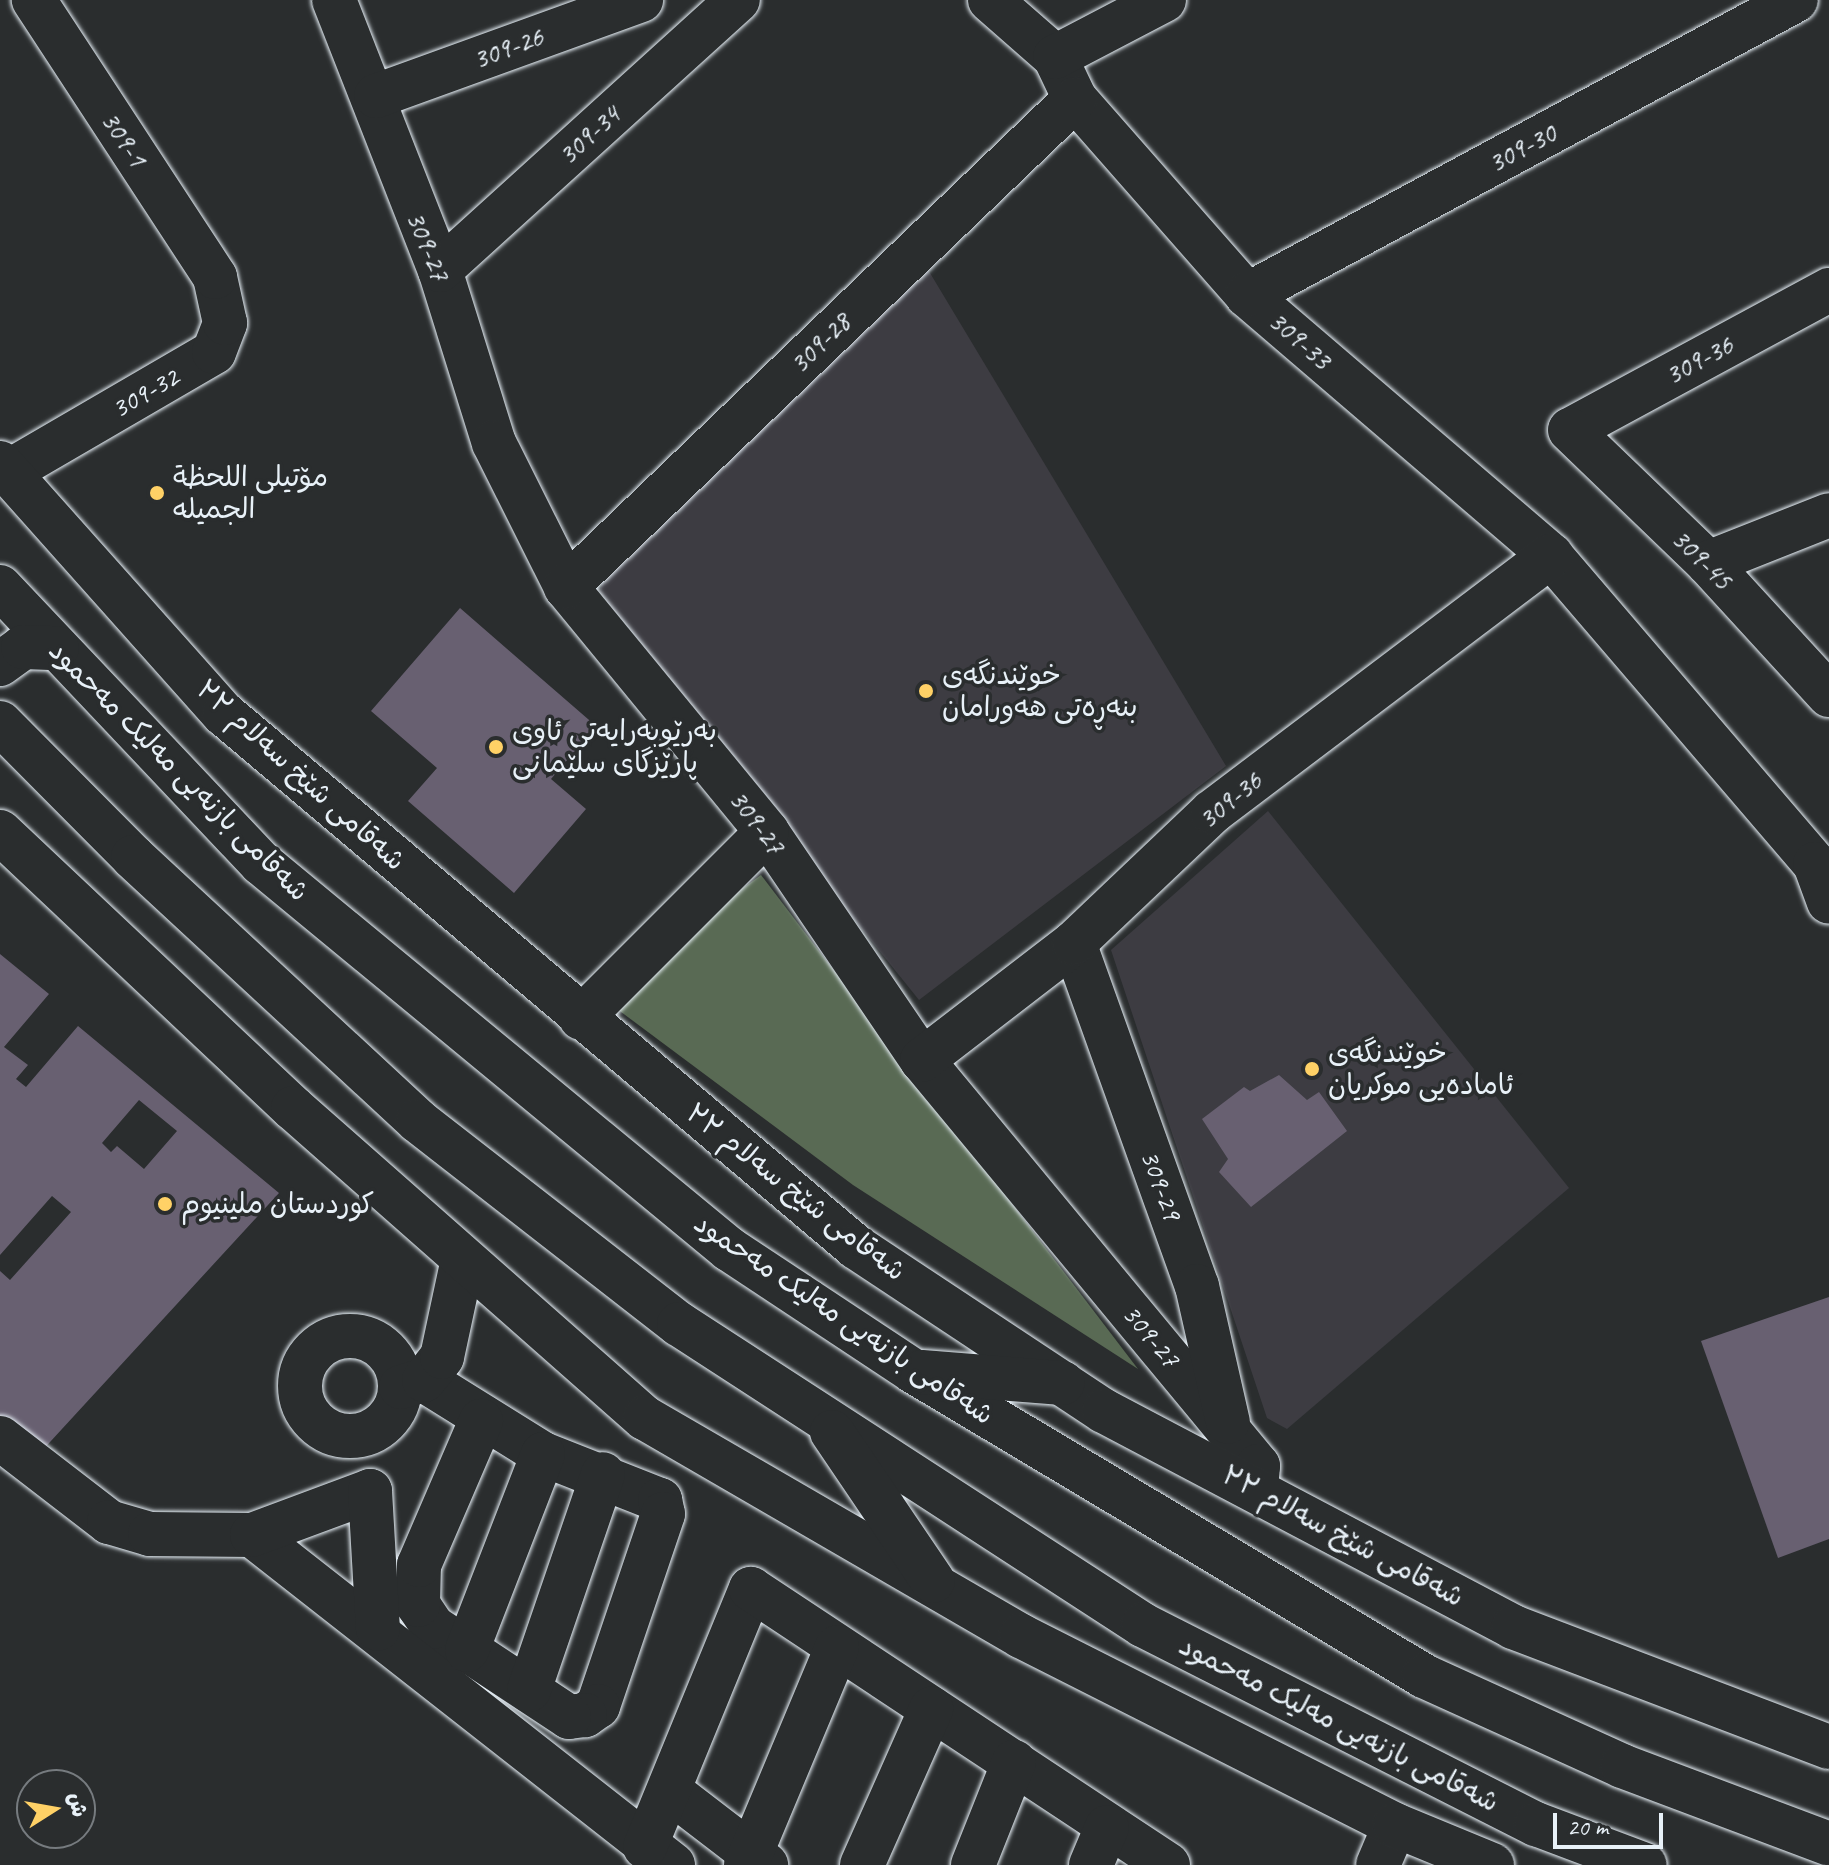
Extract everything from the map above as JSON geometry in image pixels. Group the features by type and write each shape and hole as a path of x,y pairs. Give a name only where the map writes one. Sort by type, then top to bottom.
{"main road":[{"name":"309-1","path":"34,0 215,277"},
{"name":"309-27","path":"334,0 376,96 391,161 440,270 494,443 566,587 767,832 922,1060 1258,1466 1256,1490"},
{"name":"309-26","path":"376,96 641,0"},
{"name":"309-34","path":"440,270 738,0"},
{"path":"990,0 1055,57 1164,0"},
{"name":"309-30","path":"1247,295 1796,0"},
{"name":"309-33","path":"1055,57 1075,99 1247,295 1551,556 1815,864 1829,902"},
{"name":"309-28","path":"566,587 1075,99"},
{"name":"309-32","path":"4,468 214,352 225,323 215,277"},
{"name":"309-36","path":"1570,430 1829,290"},
{"name":"309-45","path":"1570,430 1708,563 1829,695"},
{"name":"شەقامی شێخ سەلام ٣٣","path":"4,468 224,714 856,1247 1063,1383 1513,1627 1829,1747"},
{"path":"1708,563 1829,515"},
{"name":"309-36","path":"922,1060 1074,943 1212,812 1551,556"},
{"name":"شەقامی بازنەیی مەلیک مەحمود","path":"0,587 261,863 420,1000 729,1249 913,1371 1424,1676 1622,1766 1829,1844"},
{"path":"0,664 23,647 57,648"},
{"name":"شەقامی بازنەیی مەلیک مەحمود","path":"0,723 133,857 418,1121 679,1324 1143,1625 1536,1824 1645,1865"},
{"path":"0,832 463,1259 645,1418 933,1581 1021,1636 1395,1825 1492,1865"},
{"path":"581,1018 767,832"},
{"name":"309-29","path":"1074,943 1197,1286 1230,1432"},
{"path":"463,1259 451,1329 412,1384 389,1418 366,1433 343,1436 313,1420 300,1389 309,1357 334,1338 366,1338 391,1357 412,1384 543,1454 647,1489 663,1514 598,1706 585,1715 569,1717 467,1650 433,1627 418,1605 419,1565 481,1421"},
{"path":"913,1371 1063,1383"},
{"path":"822,1417 933,1581"},
{"path":"366,1433 378,1629"},
{"path":"0,1438 109,1522 150,1534 252,1535 370,1491"},
{"path":"467,1650 543,1454"},
{"path":"529,1690 603,1474"},
{"path":"252,1535 378,1629 659,1856 671,1792 751,1589 1014,1762 1099,1846 1168,1865"},
{"path":"671,1792 755,1862 837,1647"},
{"path":"862,1865 931,1709"},
{"path":"973,1865 1014,1762"},
{"path":"1378,1865 1395,1825"}],"shaded area":[{"name":"خوێندنگەی بنەڕەتی هەورامان","path":"927,268 1226,766 919,1000 610,616 600,592 603,580"},
{"name":"خوێندنگەی ئامادەیی موکریان","path":"1268,811 1569,1188 1287,1429 1267,1418 1111,950"}],"green space":[{"path":"761,875 1138,1369 853,1185 597,994"}],"building":[{"name":"بەڕێوبەرایەتی ئاوی پارێزگای سلێمانی","path":"460,608 596,726 551,779 586,809 514,893 408,801 437,768 371,711"},
{"name":"کوردستان ملینیوم","path":"0,954 49,994 4,1047 28,1065 16,1079 26,1087 78,1026 279,1193 39,1454 0,1422 0,1271 10,1280 71,1212 52,1196 0,1255","holes":["139,1100 177,1131 144,1169 117,1146 111,1152 102,1143"]},
{"path":"1279,1075 1307,1100 1319,1092 1347,1131 1251,1207 1219,1172 1228,1159 1202,1119 1244,1087 1250,1091"},
{"path":"1829,1297 1829,1539 1778,1558 1701,1341"}],"place":[{"name":"مۆتیلی اللحظة الجميله","path":"157,493"},
{"name":"خوێندنگەی بنەڕەتی هەورامان","path":"926,691"},
{"name":"بەڕێوبەرایەتی ئاوی پارێزگای سلێمانی","path":"496,747"},
{"name":"خوێندنگەی ئامادەیی موکریان","path":"1312,1069"},
{"name":"کوردستان ملینیوم","path":"165,1204"}]}
